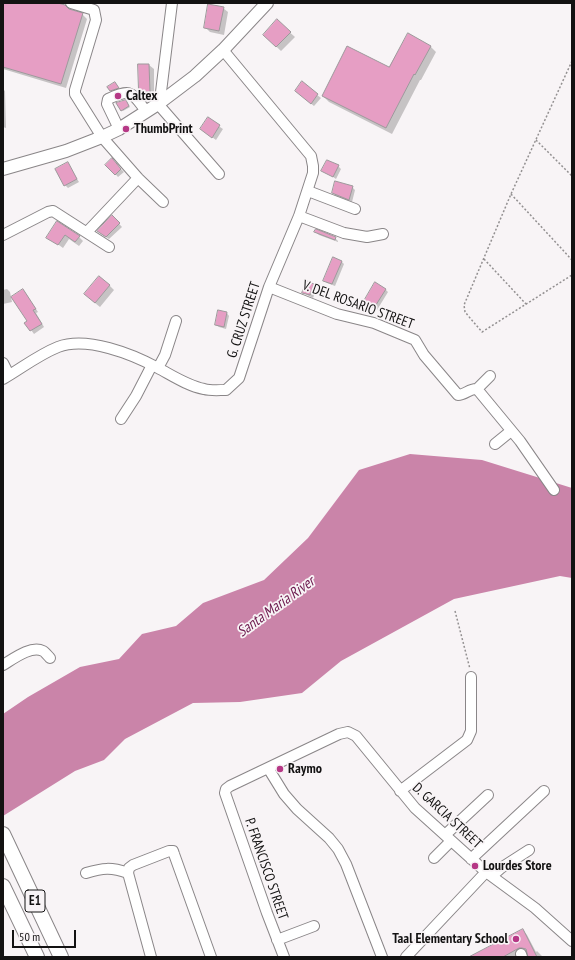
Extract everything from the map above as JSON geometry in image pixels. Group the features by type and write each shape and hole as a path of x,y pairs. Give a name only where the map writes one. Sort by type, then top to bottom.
{"highway":[{"name":"E1","path":"6,840 61,957"},
{"name":"E1","path":"3,886 37,957"}],"main road":[{"path":"3,169 66,151 102,137 158,104 196,76 223,50 260,6"}],"street":[{"path":"71,3 94,6 96,20 75,94 102,137 138,178 163,202"},
{"path":"172,3 160,100 158,104 219,174"},
{"name":"G. CRUZ STREET","path":"6,377 34,358 59,347 74,344 95,345 136,357 185,383 205,390 226,390 240,378 269,287 299,216 308,191 314,166 311,156 223,50"},
{"path":"119,128 107,104 108,99 128,92 132,94 146,111"},
{"path":"87,232 138,178"},
{"path":"308,191 355,209"},
{"path":"3,235 48,212 53,211 109,247"},
{"path":"299,216 344,233 367,237 383,234"},
{"name":"V. DEL ROSARIO STREET","path":"269,287 337,314 374,323 415,340 424,355 458,395 473,389 477,389"},
{"path":"122,419 155,367 165,355 176,321"},
{"path":"3,363 6,377"},
{"path":"490,376 477,389 520,442 554,490"},
{"path":"495,444 511,431"},
{"path":"3,665 17,656 36,650 43,651 50,658"},
{"path":"400,791 467,740 470,736 471,677"},
{"name":"D. GARCIA STREET","path":"268,768 339,734 348,732 356,736 415,808 471,859 535,908 572,941"},
{"path":"268,768 288,799 329,838 338,849 346,864 382,957"},
{"name":"P. FRANCISCO STREET","path":"268,768 230,786 226,789 225,793 284,957"},
{"path":"471,859 544,791"},
{"path":"434,858 448,838 488,795"},
{"path":"406,957 489,874 529,850"},
{"path":"151,957 128,873 129,868 169,851 173,851 211,957"},
{"path":"86,874 107,868 117,869 128,873"},
{"path":"277,940 314,926"}],"path":[{"path":"572,61 511,194 464,305 465,312 482,332 572,275"},
{"path":"536,140 572,176"},
{"path":"511,194 572,260"},
{"path":"484,258 526,304"},
{"path":"455,611 469,663 471,677"}],"water":[{"name":"Santa Maria River","path":"410,454 482,460 572,488 572,578 560,576 454,599 341,661 302,693 240,702 193,703 125,739 104,760 75,771 3,816 3,714 28,697 80,667 119,659 142,634 176,626 203,603 264,580 308,538 359,470"}],"building":[{"path":"3,3 58,3 65,5 69,9 83,13 61,84 3,67"},
{"path":"208,4 224,7 219,31 204,28"},
{"path":"277,19 291,32 276,47 263,35"},
{"path":"408,33 431,46 415,75 414,74 386,128 322,96 347,46 389,67"},
{"path":"138,64 149,64 150,92 139,92"},
{"path":"302,81 318,94 311,104 295,91"},
{"path":"115,82 119,88 110,91 107,87"},
{"path":"126,100 129,106 121,111 116,103"},
{"path":"208,117 220,125 212,138 200,129"},
{"path":"112,158 121,169 115,175 105,165"},
{"path":"327,160 339,165 333,177 321,171"},
{"path":"68,162 77,179 64,186 55,169"},
{"path":"335,181 353,186 349,200 332,193"},
{"path":"112,215 120,223 106,237 97,231"},
{"path":"57,221 80,236 75,242 65,235 58,245 46,238"},
{"path":"316,229 336,237 335,240 314,232"},
{"path":"333,257 342,261 332,284 323,281"},
{"path":"99,276 110,285 95,303 84,294"},
{"path":"307,281 314,284 310,295 302,293"},
{"path":"375,282 386,289 374,308 364,301"},
{"path":"23,289 36,309 33,310 42,324 30,331 24,323 27,321 11,297"},
{"path":"218,310 227,312 224,327 215,325"},
{"path":"523,929 537,957 528,957 526,949 519,948 503,957 469,957"}],"place":[{"name":"Caltex","path":"118,96"},
{"name":"ThumbPrint","path":"126,129"},
{"name":"Raymo","path":"280,769"},
{"name":"Lourdes Store","path":"475,866"},
{"name":"Taal Elementary School","path":"516,939"}]}
